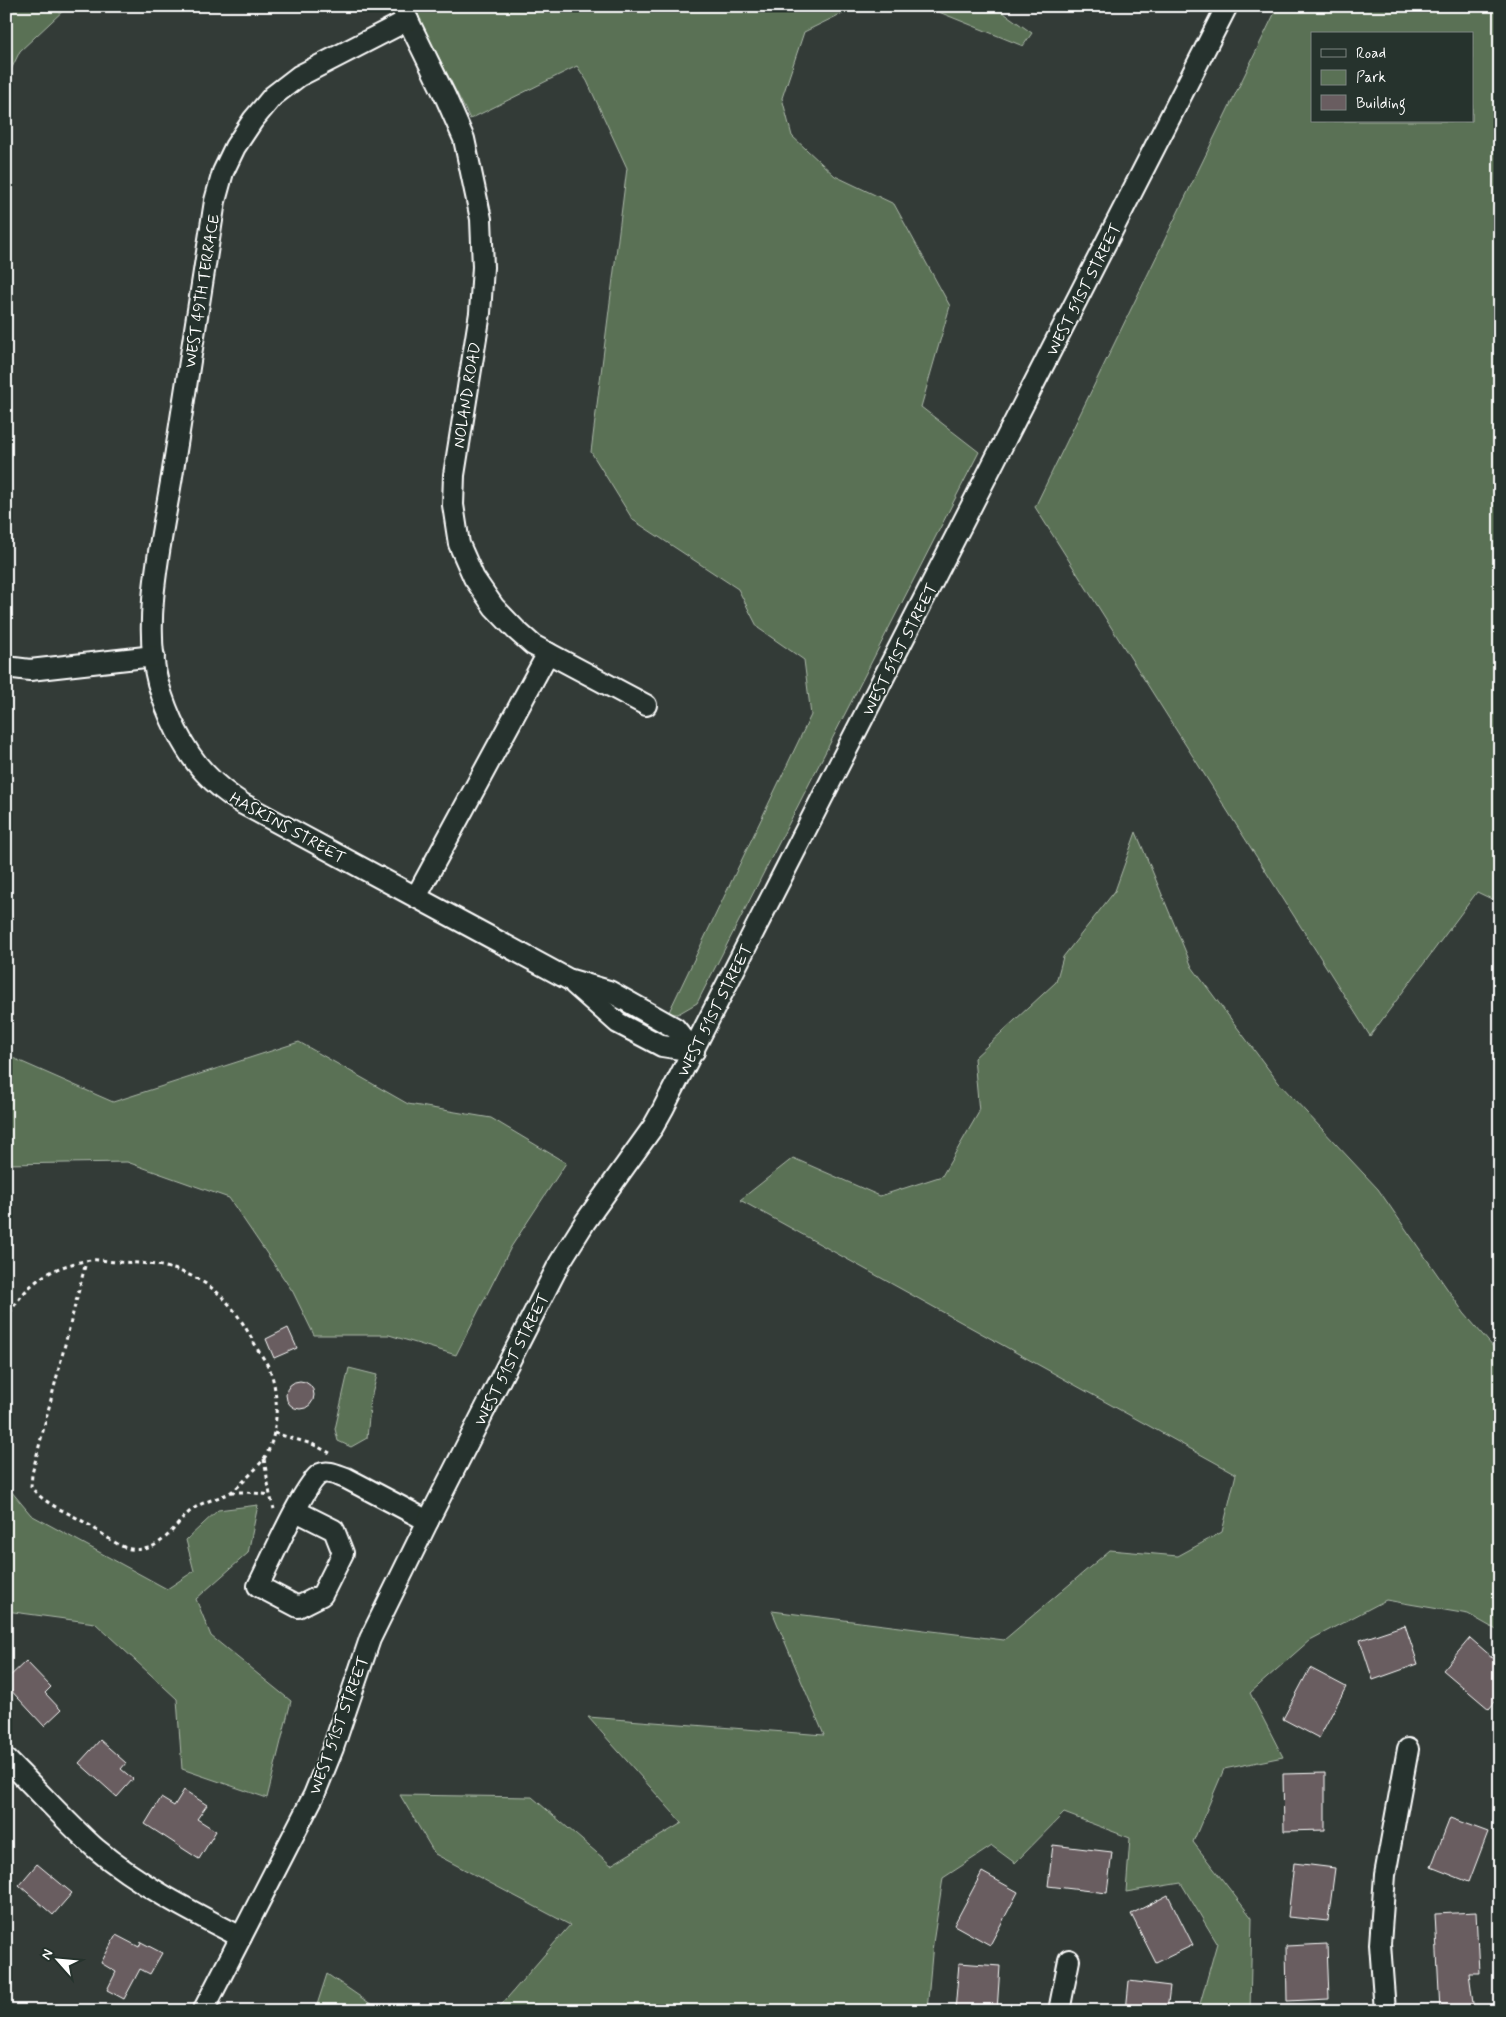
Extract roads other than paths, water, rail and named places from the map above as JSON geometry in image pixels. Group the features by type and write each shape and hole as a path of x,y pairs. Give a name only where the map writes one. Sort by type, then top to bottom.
{"street":[{"name":"WEST 51ST STREET","path":"203,2011 314,1795 333,1748 370,1639 560,1262 581,1228 653,1127 694,1051 1227,6"},
{"name":"NOLAND ROAD","path":"404,13 464,139 481,219 483,267 480,313 454,475 453,505 459,544 474,578 494,607 533,645 646,705"},
{"name":"WEST 49TH TERRACE","path":"154,656 155,582 215,201 223,172 252,120 274,96 299,76 404,13"},
{"path":"416,897 548,653"},
{"name":"HASKINS STREET","path":"154,656 158,682 167,709 185,746 205,774 222,789 280,826 568,979 618,1024 662,1046 694,1051"},
{"path":"6,667 30,670 154,656"},
{"path":"293,1515 334,1530 343,1553 322,1595 298,1608 258,1586 293,1515 314,1479 325,1473 332,1473 346,1478 428,1521"},
{"path":"1385,2011 1380,1944 1385,1875 1408,1749"},
{"path":"6,1759 94,1847 133,1877 175,1903 240,1937"},
{"path":"1059,2011 1069,1960"}]}
